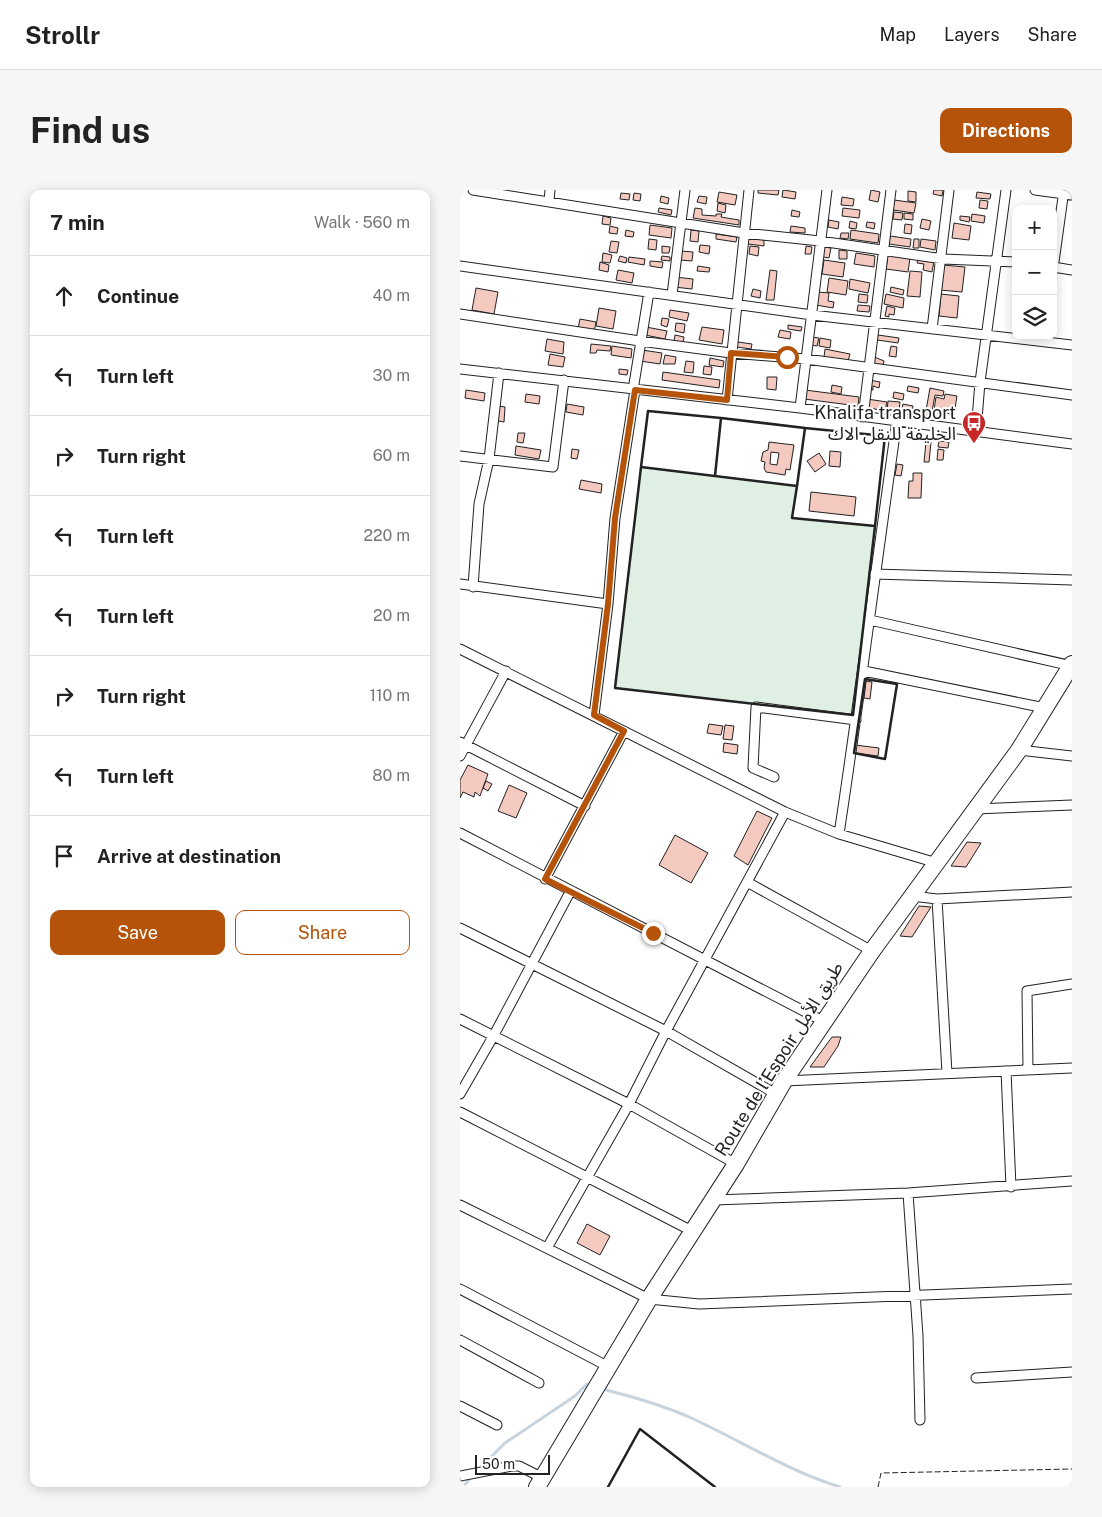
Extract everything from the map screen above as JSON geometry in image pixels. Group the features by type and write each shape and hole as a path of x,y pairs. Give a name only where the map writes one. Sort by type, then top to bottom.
{"highway":[{"name":"Route de l’Espoir طريق الأمل","path":"540,1482 649,1299 736,1164 780,1088 823,1021 1019,750 1072,665"}],"street":[{"path":"473,190 744,233 820,240 943,259 1012,262"},
{"path":"548,201 550,190"},
{"path":"672,295 684,190"},
{"path":"727,400 749,190"},
{"path":"800,408 827,190"},
{"path":"863,417 891,190"},
{"path":"932,328 943,259 950,190"},
{"path":"976,432 980,382 1006,190"},
{"path":"1035,190 1066,193 1056,250"},
{"path":"460,266 812,315 1012,337"},
{"path":"1057,268 1072,270"},
{"path":"594,715 608,604 615,518 640,341 649,292"},
{"path":"460,314 640,341 731,353 806,358 1072,395"},
{"path":"1047,340 1072,345"},
{"path":"460,369 800,408 1072,444"},
{"path":"473,587 479,504 489,459 499,373"},
{"path":"460,456 553,467 564,380"},
{"path":"838,834 864,671 874,574 898,421"},
{"path":"874,574 1072,580"},
{"path":"460,584 608,604"},
{"path":"870,620 1072,665"},
{"path":"460,648 785,812 838,834 937,863"},
{"path":"460,756 463,743 506,671"},
{"path":"864,671 1045,708"},
{"path":"774,777 752,768 756,707 856,720"},
{"path":"545,879 624,731"},
{"path":"463,743 585,806"},
{"path":"1019,750 1072,756"},
{"path":"976,809 1072,805"},
{"path":"547,1248 586,1176 629,1104 666,1031 785,812"},
{"path":"460,833 570,892 823,1021"},
{"path":"747,882 872,951"},
{"path":"460,1094 494,1035 570,892"},
{"path":"912,896 937,899 1072,892"},
{"path":"937,899 947,1073"},
{"path":"460,928 780,1088 947,1073 1072,1068"},
{"path":"1028,1070 1027,992 1072,984"},
{"path":"460,1019 629,1104 736,1164"},
{"path":"1006,1071 1011,1187"},
{"path":"460,1112 692,1231"},
{"path":"713,1200 908,1193 1072,1182"},
{"path":"908,1193 918,1336 920,1420"},
{"path":"460,1205 649,1299 699,1304 1072,1289"},
{"path":"460,1289 609,1366"},
{"path":"460,1340 539,1383"},
{"path":"976,1378 1072,1372"},
{"path":"460,1406 497,1425"},
{"path":"460,1476 519,1466 540,1482"}],"green space":[{"path":"641,467 797,486 792,518 875,526 853,715 615,688"}],"building":[{"path":"758,190 779,190 778,195 758,193"},
{"path":"783,190 796,192 795,199 782,197"},
{"path":"871,190 880,192 878,202 869,200"},
{"path":"934,190 943,190 942,196 933,194"},
{"path":"908,191 916,192 916,202 908,201"},
{"path":"719,192 737,195 735,205 717,202"},
{"path":"977,192 991,194 990,199 976,198"},
{"path":"621,193 630,194 629,200 620,199"},
{"path":"634,193 641,194 640,201 633,200"},
{"path":"661,196 669,198 668,204 660,202"},
{"path":"699,196 707,197 706,204 697,202"},
{"path":"842,197 854,199 853,206 841,205"},
{"path":"894,200 916,203 914,213 893,210"},
{"path":"980,200 988,201 987,209 979,208"},
{"path":"718,203 726,205 725,213 717,211"},
{"path":"659,208 672,210 671,215 658,212"},
{"path":"695,208 702,209 702,215 716,216 716,214 722,214 721,217 739,220 739,225 693,218"},
{"path":"843,208 860,210 859,218 842,216"},
{"path":"792,210 800,212 799,217 791,216"},
{"path":"894,212 903,213 902,220 893,219"},
{"path":"904,213 913,214 913,220 904,219"},
{"path":"972,214 985,216 984,223 971,221"},
{"path":"603,216 611,218 610,225 602,224"},
{"path":"960,216 970,217 969,222 960,220"},
{"path":"922,219 931,221 929,230 920,228"},
{"path":"829,220 839,222 838,229 828,227"},
{"path":"850,221 857,223 856,229 849,228"},
{"path":"867,222 875,223 874,229 866,227"},
{"path":"954,223 971,226 969,240 952,238"},
{"path":"905,224 912,225 911,234 904,233"},
{"path":"650,225 672,228 671,238 649,235"},
{"path":"610,226 618,228 617,234 609,233"},
{"path":"791,226 805,228 805,233 790,232"},
{"path":"626,230 634,232 633,237 625,236"},
{"path":"691,230 699,231 698,242 690,241"},
{"path":"851,230 879,234 878,243 850,239"},
{"path":"841,233 849,233 848,239 840,238"},
{"path":"716,234 737,237 736,242 716,239"},
{"path":"890,236 911,239 910,247 889,244"},
{"path":"749,238 764,240 764,246 748,244"},
{"path":"649,239 657,240 656,250 648,249"},
{"path":"914,239 919,239 919,248 913,248"},
{"path":"921,239 936,241 935,250 920,247"},
{"path":"611,241 619,242 617,253 609,252"},
{"path":"700,245 710,246 709,254 699,252"},
{"path":"662,246 670,247 669,253 662,253"},
{"path":"750,246 759,247 758,256 749,254"},
{"path":"806,246 812,247 811,254 805,254"},
{"path":"824,247 831,248 829,258 823,257"},
{"path":"839,250 847,251 847,259 839,259"},
{"path":"681,251 693,252 692,261 680,260"},
{"path":"603,253 612,255 610,263 602,262"},
{"path":"856,253 875,256 874,267 854,264"},
{"path":"888,255 910,258 908,272 886,269"},
{"path":"620,256 627,258 626,263 618,261"},
{"path":"662,256 670,257 670,261 661,260"},
{"path":"629,257 645,259 644,265 628,262"},
{"path":"918,258 934,261 932,272 923,270 924,264 917,263"},
{"path":"824,260 845,263 843,277 822,274"},
{"path":"650,261 663,262 662,268 650,266"},
{"path":"600,262 609,265 608,272 599,270"},
{"path":"943,265 965,267 962,292 940,290"},
{"path":"698,266 710,268 709,272 697,271"},
{"path":"618,270 634,273 632,283 616,280"},
{"path":"770,270 777,271 774,300 766,300"},
{"path":"910,271 922,272 920,297 907,296"},
{"path":"675,277 693,279 692,289 674,287"},
{"path":"829,278 848,281 846,295 827,292"},
{"path":"850,279 870,283 868,293 849,289"},
{"path":"891,287 904,290 903,295 890,292"},
{"path":"476,288 498,292 494,314 472,310"},
{"path":"753,289 761,291 760,298 751,296"},
{"path":"818,292 829,293 828,301 834,302 833,308 816,305"},
{"path":"859,294 868,295 867,303 858,302"},
{"path":"886,294 904,298 903,308 884,304"},
{"path":"941,294 959,296 957,318 939,316"},
{"path":"858,305 870,306 869,312 857,311"},
{"path":"887,306 895,308 894,315 889,314 889,317 885,316"},
{"path":"599,308 616,311 613,329 596,326"},
{"path":"670,310 689,313 687,321 669,317"},
{"path":"662,318 669,319 667,327 661,325"},
{"path":"580,319 596,322 594,332 578,329"},
{"path":"676,323 685,324 684,333 675,331"},
{"path":"788,325 802,327 801,331 788,329"},
{"path":"646,327 667,331 665,339 645,335"},
{"path":"702,327 724,330 722,344 699,340"},
{"path":"780,330 791,332 790,339 778,337"},
{"path":"675,335 684,337 683,343 674,341"},
{"path":"878,335 899,338 898,343 877,340"},
{"path":"812,337 819,338 817,346 811,345"},
{"path":"820,338 831,340 830,348 819,346"},
{"path":"547,339 564,342 563,354 545,351"},
{"path":"738,342 752,344 751,349 737,347"},
{"path":"591,344 611,346 610,351 597,350 596,353 590,353"},
{"path":"612,346 632,349 631,358 611,355"},
{"path":"891,346 897,347 896,357 889,356"},
{"path":"825,349 850,354 848,361 824,357"},
{"path":"642,350 662,353 660,364 640,361"},
{"path":"550,354 565,357 563,367 548,365"},
{"path":"665,355 676,357 675,364 663,364"},
{"path":"872,356 884,361 883,366 871,364"},
{"path":"710,358 724,361 723,367 709,365"},
{"path":"686,361 694,362 693,373 684,372"},
{"path":"704,366 712,367 711,375 703,374"},
{"path":"619,369 628,370 627,375 619,374"},
{"path":"663,372 720,380 719,388 662,380"},
{"path":"767,377 777,377 776,390 767,389"},
{"path":"869,380 880,382 879,388 873,386 873,390 867,389"},
{"path":"832,385 842,387 841,394 831,392"},
{"path":"908,386 919,388 918,393 907,391"},
{"path":"930,388 944,391 943,396 935,395 931,417 925,416"},
{"path":"466,390 485,393 484,401 465,398"},
{"path":"805,390 859,397 858,406 804,399"},
{"path":"894,392 904,394 903,400 893,398"},
{"path":"526,394 540,396 539,404 525,402"},
{"path":"945,394 957,396 954,415 934,410 936,397 944,399"},
{"path":"867,399 887,402 885,411 865,407"},
{"path":"888,401 900,402 899,412 887,411"},
{"path":"567,404 584,407 583,415 566,412"},
{"path":"903,404 913,406 912,415 901,414"},
{"path":"499,406 505,407 504,422 498,421"},
{"path":"518,433 525,433 523,443 517,442"},
{"path":"939,441 949,442 948,448 938,447"},
{"path":"769,442 794,445 790,470 786,469 785,475 766,472 764,468 765,462 761,461 763,452 768,450","holes":["771,452 779,453 777,465 770,464"]},
{"path":"926,442 931,442 929,462 924,462"},
{"path":"516,446 541,450 539,459 515,455"},
{"path":"572,449 579,450 577,459 571,458"},
{"path":"938,449 944,450 943,460 937,460"},
{"path":"830,451 841,452 840,467 829,466"},
{"path":"819,453 826,464 815,472 807,461"},
{"path":"897,464 903,465 901,476 895,475"},
{"path":"913,473 922,473 921,498 908,498 909,481 913,481"},
{"path":"581,480 602,484 601,493 579,489"},
{"path":"811,492 856,497 854,516 809,511"},
{"path":"866,681 872,682 870,699 864,698"},
{"path":"709,724 723,726 721,735 707,733"},
{"path":"725,725 734,726 732,740 723,739"},
{"path":"724,743 738,745 737,754 723,752"},
{"path":"855,745 879,748 878,756 854,753"},
{"path":"468,765 488,774 480,796 475,792 474,797 463,792 460,798 460,780"},
{"path":"486,781 492,784 488,791 483,788"},
{"path":"509,785 527,793 516,818 498,811"},
{"path":"757,811 772,818 748,865 734,856"},
{"path":"675,835 708,853 691,883 659,865"},
{"path":"967,842 981,843 966,867 951,866"},
{"path":"919,906 931,907 912,937 900,936"},
{"path":"832,1037 841,1037 838,1046 824,1067 810,1067"},
{"path":"587,1224 610,1236 600,1255 577,1243"}],"waterway":[{"path":"478,1470 505,1443 575,1396 587,1384"},
{"path":"606,1390 667,1408 687,1416 800,1472 840,1487"},
{"path":"463,1487 472,1476"}],"fence":[{"path":"878,1487 881,1473 1072,1469"}],"wall":[{"path":"641,467 648,411 721,418 715,476"},
{"path":"721,418 805,428"},
{"path":"797,486 805,428 885,436 875,526"},
{"path":"641,467 797,486 792,518 875,526 853,715 615,688 641,467"},
{"path":"865,679 897,684 885,759 854,753 865,679"},
{"path":"608,1487 640,1429 715,1487"}],"place":[{"name":"Khalifa transport الخليفة للنقل الاك","path":"974,444"}],"route":[{"path":"653,933 545,879 624,731 594,715 608,604 615,518 635,390 727,400 731,353 787,357"}]}
